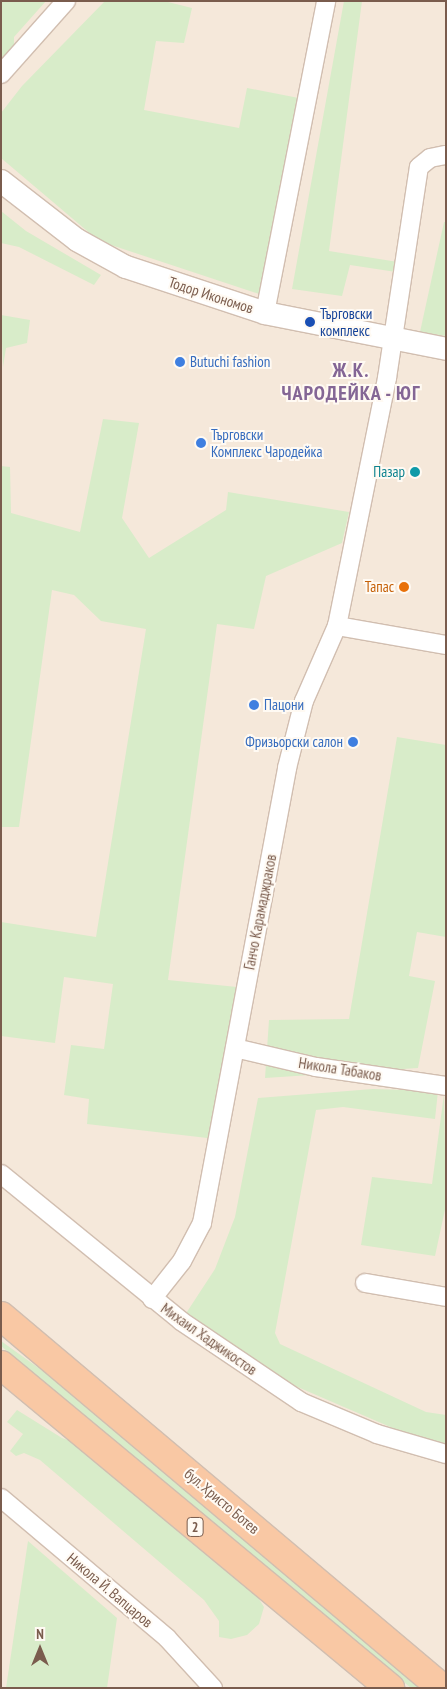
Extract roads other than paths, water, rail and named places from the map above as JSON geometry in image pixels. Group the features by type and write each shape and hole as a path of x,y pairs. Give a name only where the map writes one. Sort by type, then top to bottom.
{"highway":[{"name":"бул. Христо Ботев","path":"1,1316 442,1688"},
{"name":"2","path":"1,1365 390,1688"}],"street":[{"path":"1,74 66,1"},
{"path":"265,313 326,1"},
{"name":"Ганчо Карамаджраков","path":"152,1299 182,1261 202,1223 287,768 304,701 337,626 392,341 419,167 430,158 446,155"},
{"name":"Тодор Икономов","path":"1,182 77,240 126,267 265,313 392,341 446,349"},
{"path":"337,626 446,645"},
{"name":"Никола Табаков","path":"235,1048 316,1067 446,1086"},
{"name":"Михаил Хаджикостов","path":"1,1174 152,1299 211,1344 301,1402 377,1434 446,1454"},
{"path":"365,1283 446,1297"},
{"name":"Никола Й. Вапцаров","path":"1,1498 167,1638 213,1688"}],"place":[{"name":"Търговски комплекс","path":"310,322"},
{"name":"Butuchi fashion","path":"180,362"},
{"name":"Търговски Комплекс Чародейка","path":"201,443"},
{"name":"Пазар","path":"415,472"},
{"name":"Тапас","path":"404,587"},
{"name":"Пацони","path":"254,705"},
{"name":"Фризьорски салон","path":"353,742"}],"district":[{"name":"Ж.К. ЧАРОДЕЙКА - ЮГ","path":"351,382"}]}
